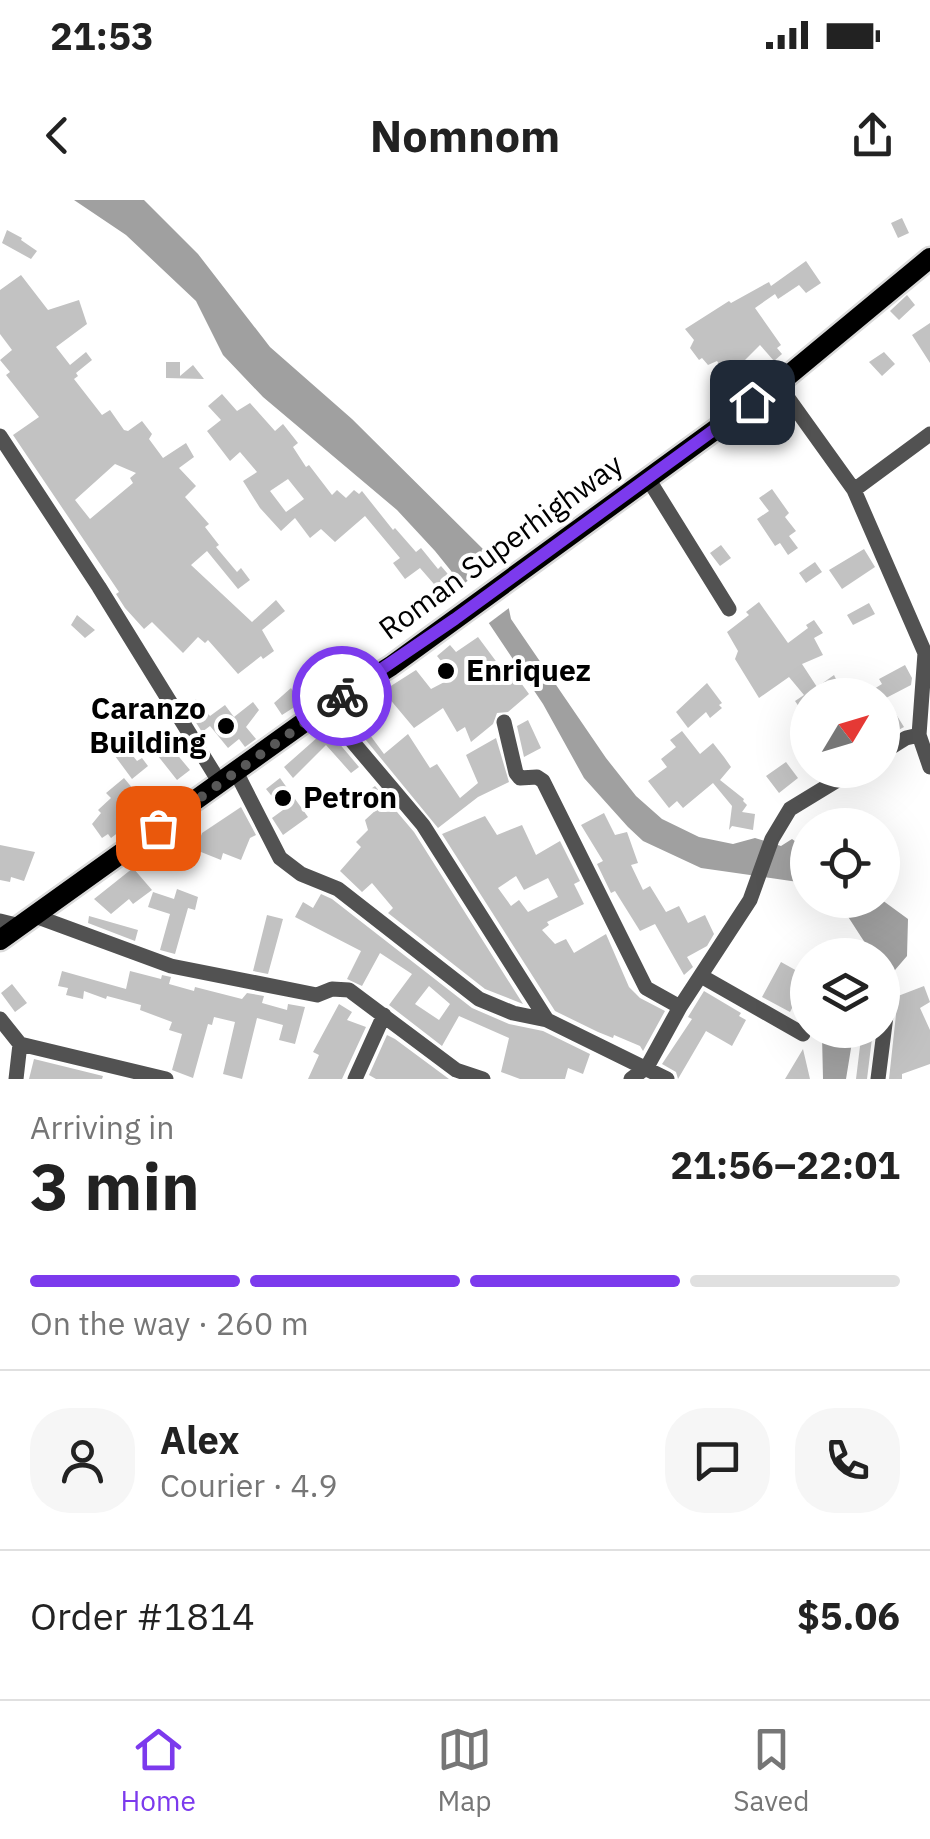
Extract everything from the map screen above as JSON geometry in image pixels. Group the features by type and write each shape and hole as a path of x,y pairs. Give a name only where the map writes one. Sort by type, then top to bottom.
{"main road":[{"name":"Roman Superhighway","path":"0,940 18,921 455,619 778,384 930,258"}],"street":[{"path":"778,384 854,490 925,653 919,735 930,767"},
{"path":"854,490 930,434"},
{"path":"0,436 280,858 300,874 338,889 479,999 513,1013 548,1020 666,1079"},
{"path":"648,477 730,609"},
{"path":"324,708 423,825 548,1020"},
{"path":"504,722 516,773 520,778 537,777 543,781 646,988 680,1007"},
{"path":"900,742 919,735"},
{"path":"630,1079 647,1067 680,1007 750,900 772,840 790,809 824,788"},
{"path":"18,921 171,966 316,995 349,990 456,1070 483,1079"},
{"path":"701,976 790,1026"},
{"path":"354,1079 384,1015"},
{"path":"0,1019 20,1044 166,1079"},
{"path":"16,1079 20,1044"},
{"path":"878,1079 882,1048"}],"shaded area":[{"path":"74,200 144,200 198,254 270,347 352,419 487,553 498,556 511,619 636,796 662,819 699,837 733,844 755,838 781,846 790,840 790,881 701,868 643,841 628,827 584,778 543,704 468,592 435,551 397,510 263,397 223,355 196,301 126,235"},
{"path":"900,913 908,919 907,956 900,964 900,938 862,938 849,918 900,918"},
{"path":"822,1048 851,1048 846,1079 823,1079"}],"pier":[{"path":"497,559 506,572 513,605 485,626 458,588"}],"building":[{"path":"902,218 909,233 898,238 891,223"},
{"path":"7,230 37,251 31,259 2,243"},
{"path":"806,261 821,283 806,293 799,285 778,299 775,294 755,308 781,345 777,348 782,354 774,361 760,345 728,377 717,361 708,365 702,358 699,360 690,348 694,340 685,329 729,301 769,282 771,286"},
{"path":"21,275 48,310 79,300 87,324 56,347 70,365 86,352 92,360 74,379 102,415 110,410 128,431 142,421 163,458 186,443 194,457 179,468 196,486 185,497 209,524 205,527 219,545 216,547 237,572 241,568 250,580 238,589 207,551 191,565 252,622 276,600 285,611 262,630 274,651 238,674 208,640 205,643 198,637 183,653 152,622 144,629 125,608 116,594 119,592 13,435 39,417 6,375 10,372 0,360 12,350 0,334 0,290","holes":["115,464 136,473 130,478 133,483 90,519 75,500"]},
{"path":"907,295 915,305 899,320 890,311"},
{"path":"930,323 930,363 912,335"},
{"path":"884,352 895,364 882,376 869,362"},
{"path":"166,362 180,362 180,376 193,365 204,379 166,378"},
{"path":"222,394 237,411 250,403 275,431 283,424 298,443 293,447 306,467 309,465 332,495 337,490 346,498 354,490 359,494 362,491 393,530 416,552 421,548 453,580 440,591 420,568 405,579 393,563 400,558 365,516 335,542 321,529 310,538 295,518 281,531 243,481 257,472 240,452 230,461 207,431 221,420 208,406","holes":["288,479 304,499 286,512 270,491"]},
{"path":"772,489 796,531 789,536 798,548 788,555 780,543 775,546 757,519 769,511 759,498"},
{"path":"721,545 731,558 720,566 710,553"},
{"path":"864,549 875,567 842,589 829,570"},
{"path":"815,562 822,572 806,583 799,573"},
{"path":"759,602 788,643 814,620 823,633 814,638 823,655 802,664 811,678 789,677 759,698 735,659 738,651 727,632 749,615 746,612"},
{"path":"869,603 875,614 853,625 847,615"},
{"path":"77,615 95,630 85,638 71,625"},
{"path":"478,637 504,672 510,668 529,694 508,712 497,713 493,724 471,742 465,727 457,732 443,708 414,728 383,691 416,670 431,689 454,677 437,656 450,645 456,652"},
{"path":"905,665 912,678 911,685 900,691 900,678 881,678"},
{"path":"315,676 324,688 282,715 274,703 291,688 294,693"},
{"path":"707,683 722,708 710,718 706,712 688,728 676,712"},
{"path":"196,699 210,716 225,705 234,717 253,702 259,710 246,727 256,739 245,747 239,739 228,748 210,726 202,732 186,707"},
{"path":"528,720 541,748 524,757 517,726"},
{"path":"327,729 359,767 351,773 326,745 293,778 284,767"},
{"path":"682,731 700,754 713,743 724,757 731,767 720,780 744,799 747,805 742,812 755,814 753,830 732,826 729,830 732,806 713,783 683,808 677,801 669,808 648,781 667,767 661,759 676,747 670,740"},
{"path":"408,734 430,768 437,764 460,798 478,783 466,755 496,738 509,782 478,797 438,828 365,739 370,735 384,754"},
{"path":"170,746 190,770 177,780 158,756"},
{"path":"126,747 137,761 142,758 148,766 132,779 115,756"},
{"path":"786,762 790,767 790,784 779,793 766,776"},
{"path":"124,778 143,801 148,797 154,805 111,838 108,834 102,838 92,824 101,813 98,810 111,798 106,793"},
{"path":"280,778 308,817 283,835 272,818 283,810 266,789"},
{"path":"375,786 414,832 523,1004 485,989 388,913 393,908 372,883 362,892 340,871 361,847 356,842 368,830 365,820 376,810 364,794"},
{"path":"241,807 256,835 250,838 241,860 223,853 221,860 196,850 202,833"},
{"path":"604,813 615,835 627,832 638,863 631,865 643,890 650,886 666,912 679,906 688,923 705,915 714,934 707,946 687,957 693,967 684,975 655,924 640,931 615,891 611,893 597,864 603,861 581,825"},
{"path":"485,816 497,835 522,825 536,855 560,841 580,881 574,884 584,904 547,922 549,925 542,930 555,944 566,939 574,953 606,934 629,987 640,998 665,1011 643,1051 640,1046 598,1032 555,1011 442,834","holes":["516,876 524,890 548,878 558,897 528,912 519,900 511,906 498,888"]},
{"path":"0,845 35,852 24,881 11,877 10,882 0,880"},
{"path":"133,868 152,890 133,904 129,899 111,914 94,899"},
{"path":"177,889 198,897 195,910 188,908 175,954 160,950 170,914 148,907 153,892 174,899"},
{"path":"321,894 332,899 472,1008 509,1024 543,1031 590,1054 583,1074 568,1068 565,1079 520,1079 501,1072 509,1038 459,1016 442,1046 389,1005 412,974 380,953 362,986 347,979 361,951 295,917 303,902 313,908","holes":["429,986 450,1004 439,1020 415,1004"]},
{"path":"267,915 283,919 268,974 253,971"},
{"path":"89,916 138,930 135,941 88,923"},
{"path":"781,962 790,967 790,1012 762,997"},
{"path":"62,971 126,989 130,971 161,979 162,975 171,977 169,984 194,991 195,987 242,999 247,993 264,996 262,1003 287,1010 288,1004 305,1007 295,1044 279,1040 283,1025 257,1018 242,1079 223,1074 235,1022 214,1017 212,1025 208,1024 193,1078 172,1070 182,1034 169,1030 172,1022 140,1010 141,1005 107,996 106,999 84,991 83,999 66,995 68,988 58,986"},
{"path":"12,984 27,1003 15,1012 1,993"},
{"path":"924,986 930,1002 920,1008 930,1030 930,1064 902,1074 902,1079 889,1079 892,1048 900,1048 900,995"},
{"path":"704,991 746,1020 732,1046 706,1031 678,1079 676,1072 662,1064 692,1019 688,1017"},
{"path":"339,1004 352,1012 347,1020 366,1027 342,1079 308,1079 319,1055 313,1052"},
{"path":"387,1035 449,1079 376,1079 369,1075"},
{"path":"860,1048 871,1048 867,1079 856,1079"},
{"path":"803,1049 810,1079 785,1079"},
{"path":"34,1059 103,1076 29,1079"}],"way so far":[{"path":"158,828 342,696"}],"place":[{"name":"Enriquez","path":"446,671"},
{"name":"Caranzo Building","path":"226,726"},
{"name":"Petron","path":"283,798"}],"route":[{"path":"342,696 391,666 752,402"}]}
